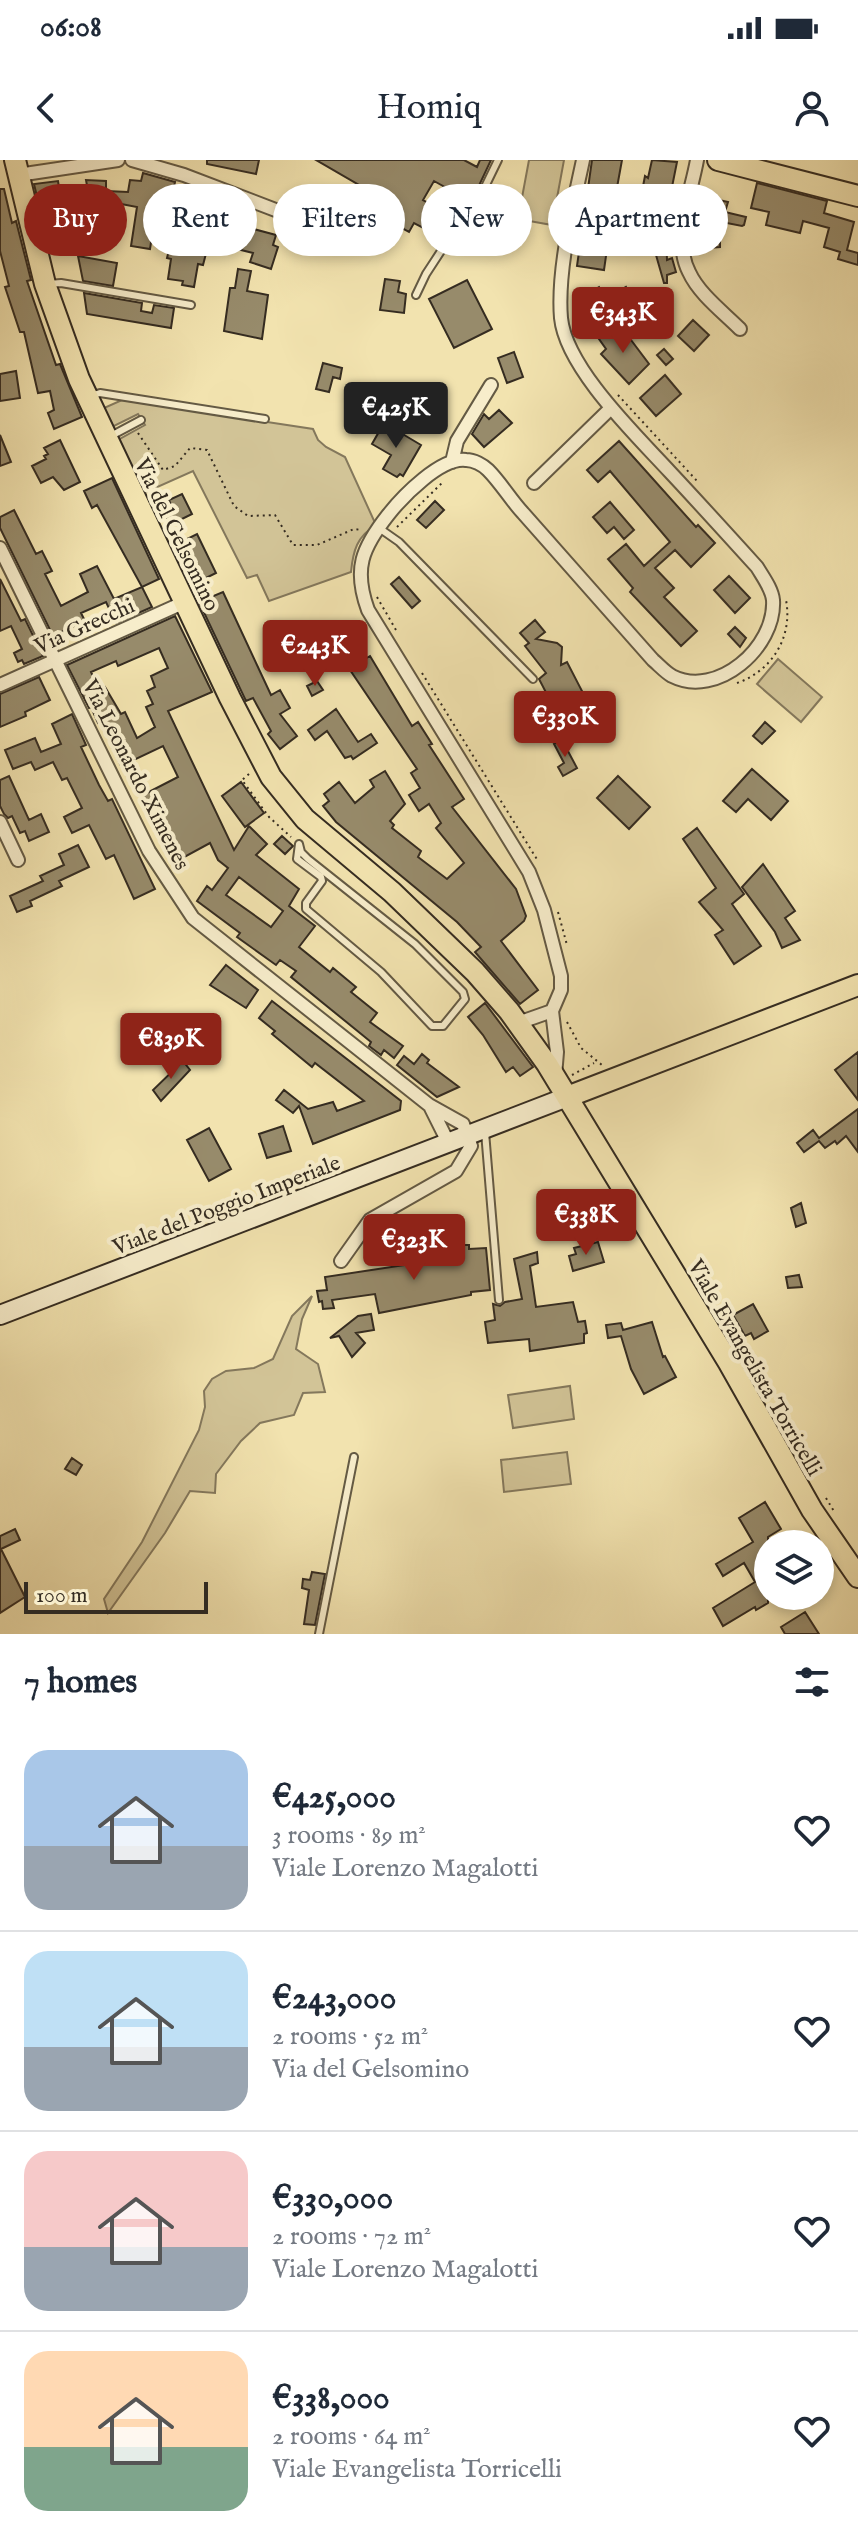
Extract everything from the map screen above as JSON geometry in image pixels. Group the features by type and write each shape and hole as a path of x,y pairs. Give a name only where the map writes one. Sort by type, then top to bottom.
{"main road":[{"path":"718,160 858,196"},
{"name":"Via del Gelsomino","path":"17,167 45,284 87,397 259,757 283,794 305,819 431,927 475,972 518,1023 567,1097"},
{"name":"Viale del Poggio Imperiale","path":"567,1097 858,985"},
{"name":"Viale Evangelista Torricelli","path":"567,1097 729,1363 812,1510 858,1577"}],"street":[{"path":"17,167 118,160"},
{"path":"132,160 181,174 273,209"},
{"path":"555,1078 557,1052 552,1009 561,990 561,976 544,910 529,872 368,610 359,573 363,557 401,499 433,472 466,459 483,465 653,660 671,675 686,680 709,681 743,663 764,641 772,620 773,596 757,567 611,408 567,343 561,318 562,289 569,229 583,160"},
{"path":"697,160 683,232 684,259 694,282 740,329"},
{"path":"452,467 457,441 491,385"},
{"path":"534,483 611,408"},
{"name":"Via Leonardo Ximenes","path":"0,548 149,851 193,918 429,1105 476,1132"},
{"name":"Via Grecchi","path":"0,685 185,602"},
{"path":"0,822 18,860"},
{"path":"518,1023 552,1009"},
{"name":"Viale del Poggio Imperiale","path":"0,1315 567,1097"},
{"name":"Via Leonardo Ximenes","path":"429,1105 449,1144"},
{"path":"341,1261 370,1220 456,1171 476,1132"}],"lane":[{"path":"416,295 441,251 457,235 498,160"},
{"path":"45,284 61,283 191,305"},
{"path":"87,397 100,393 265,419"},
{"path":"106,438 141,420"},
{"path":"380,534 533,679"},
{"path":"299,844 301,852 308,859 415,944 463,992 465,999 443,1026 432,1026 381,972 306,909 306,903 322,881 297,859 299,844"},
{"path":"476,1132 499,1300"},
{"path":"319,1634 354,1457"}],"path":[{"path":"609,385 704,490"},
{"path":"133,424 163,470 175,466 190,448 207,450 230,503 248,516 275,515 293,545 317,545 357,528 380,534 452,467"},
{"path":"375,588 396,630"},
{"path":"737,683 750,678 769,663 782,645 786,598"},
{"path":"419,668 542,870"},
{"path":"556,906 567,948"},
{"path":"552,1009 563,1015 581,1048 595,1062"},
{"path":"824,1495 841,1521"}],"shaded area":[{"path":"529,160 564,160 560,184 548,184 548,224 532,221 532,184 525,184"},
{"path":"122,400 313,429 326,447 345,457 376,525 364,534 357,545 351,572 269,601 257,575 247,578 193,471 144,493 118,440 145,425 138,414 112,427 104,408"},
{"path":"778,659 822,697 801,722 757,684"},
{"path":"312,1296 302,1319 296,1349 318,1364 325,1392 303,1393 294,1415 260,1423 241,1441 216,1474 215,1493 190,1491 165,1533 108,1613 104,1599 142,1542 199,1430 205,1407 204,1391 212,1379 226,1371 254,1368 273,1359 292,1316"},
{"path":"570,1386 574,1419 513,1428 508,1395"},
{"path":"567,1452 571,1484 504,1492 501,1460"}],"building":[{"path":"207,160 259,160 256,174 207,164"},
{"path":"316,160 464,160 477,167 480,160 491,160 480,184 439,184 434,181 432,184 421,184 421,227 414,223 409,232 405,230 405,184 357,184"},
{"path":"592,160 622,160 618,184 589,184"},
{"path":"652,160 677,162 673,184 643,184 645,176 648,178"},
{"path":"143,173 175,182 143,184 143,248 131,246 137,207 127,205 130,180 141,181"},
{"path":"86,180 106,181 106,184 87,184"},
{"path":"757,183 827,201 824,213 854,222 847,250 858,253 858,265 838,259 840,252 824,247 829,228 803,221 800,233 766,225 769,212 751,208"},
{"path":"0,189 4,189 12,223 16,221 31,280 27,281 56,365 60,364 82,417 54,429 48,413 54,410 50,391 38,393 24,332 20,332 5,287 9,286 0,251"},
{"path":"728,213 746,217 742,226 728,223"},
{"path":"257,230 273,234 275,256 271,269 250,262 252,256 257,256"},
{"path":"78,256 117,263 113,286 83,281"},
{"path":"205,256 203,265 198,264 194,287 182,285 183,281 168,279 171,259 167,258"},
{"path":"578,256 606,256 604,270 577,266"},
{"path":"656,256 667,256 667,260 672,258 676,272 667,275 667,283 664,283"},
{"path":"238,269 251,271 247,291 268,295 262,339 224,331 230,288 235,288"},
{"path":"385,279 400,281 398,292 406,294 404,313 380,310"},
{"path":"467,280 492,329 454,348 429,299"},
{"path":"599,287 610,305 590,317 579,299"},
{"path":"626,287 633,299 622,305 616,293"},
{"path":"84,293 142,303 141,311 152,313 154,305 174,308 171,328 87,314"},
{"path":"693,320 709,335 694,351 678,336"},
{"path":"622,328 649,364 629,384 601,354 606,349 599,339"},
{"path":"664,349 673,359 666,365 657,355"},
{"path":"514,352 523,377 507,383 498,358"},
{"path":"323,363 342,368 340,379 333,377 329,392 316,389"},
{"path":"16,371 20,398 0,401 0,374"},
{"path":"665,375 681,394 656,416 640,398"},
{"path":"499,410 512,423 484,447 472,434 484,414 489,419"},
{"path":"384,423 421,445 403,476 400,474 397,477 383,469 391,455 372,444"},
{"path":"0,435 11,462 0,466"},
{"path":"60,440 80,482 64,490 53,477 41,483 32,466 46,459 44,456 48,454 44,448"},
{"path":"619,441 696,527 698,525 715,543 691,567 675,550 655,568 674,588 664,597 697,631 681,646 630,592 633,588 608,559 626,544 644,566 670,542 610,471 598,482 587,470"},
{"path":"112,478 159,579 142,587 97,505 92,508 84,491"},
{"path":"182,494 192,514 170,525 162,510 171,505 169,500"},
{"path":"435,501 444,510 426,528 417,520"},
{"path":"610,502 634,530 624,539 614,527 607,533 593,517"},
{"path":"14,510 36,554 42,551 52,571 45,574 61,606 88,592 80,574 97,566 114,599 142,587 152,607 116,623 106,602 81,613 85,621 53,636 0,528 0,517"},
{"path":"197,534 216,573 198,582 179,543"},
{"path":"729,576 750,598 735,613 714,590"},
{"path":"399,577 420,601 412,608 391,584"},
{"path":"0,579 43,656 24,664 22,660 18,662 14,653 22,649 11,626 0,631"},
{"path":"223,592 271,695 280,690 290,708 280,714 297,736 280,749 268,734 271,731 253,698 246,701 199,602"},
{"path":"175,616 212,692 168,711 234,850 249,826 267,844 256,855 299,889 289,906 315,926 299,947 330,972 333,968 356,987 351,992 377,1013 370,1022 403,1046 394,1058 384,1050 381,1055 369,1046 371,1042 291,977 296,971 280,960 276,965 237,937 240,933 197,901 207,886 212,890 228,868 218,860 210,843 179,860 153,811 150,813 141,796 178,777 163,746 121,766 113,749 117,747 104,720 98,723 67,665","holes":["159,648 168,668 151,676 155,687 147,691 153,704 146,707 155,727 137,738 125,712 121,714 105,687 99,689 91,672 116,661 118,666","239,877 283,911 271,927 226,895"]},
{"path":"535,620 545,632 536,639 562,647 561,665 567,662 583,693 554,708 539,679 546,673 525,646 529,643 520,633"},
{"path":"735,627 746,638 740,647 728,634"},
{"path":"370,656 412,726 418,722 464,799 452,807 516,889 526,916 501,941 538,990 520,1004 475,952 481,947 457,922 336,822 323,806 329,801 324,794 339,782 355,803 374,787 370,780 385,771 405,804 390,821 394,825 392,828 421,851 418,857 447,879 464,863 436,828 441,823 429,804 419,811 409,795 420,788 411,773 417,769 346,664 355,658 358,663"},
{"path":"39,677 50,700 25,712 26,716 0,727 0,694"},
{"path":"317,681 323,690 312,696 307,686"},
{"path":"336,709 358,742 371,734 377,743 353,759 351,756 345,758 327,731 315,740 308,730"},
{"path":"72,714 86,745 81,747 99,785 108,801 112,799 155,889 134,899 114,855 106,859 89,825 72,833 64,817 82,808 67,778 62,780 53,762 35,770 31,762 13,769 5,750 35,738 41,752 61,744 52,724"},
{"path":"765,722 775,731 762,744 753,736"},
{"path":"562,740 577,768 563,776 558,767 564,763 554,744"},
{"path":"752,769 788,801 771,820 748,799 736,812 723,801"},
{"path":"9,776 29,820 41,814 49,832 29,841 25,831 20,833 12,816 8,818 4,814 0,806 0,780"},
{"path":"618,776 650,807 629,829 597,798"},
{"path":"241,782 264,813 245,827 222,796"},
{"path":"697,828 744,894 732,904 761,946 734,964 715,935 723,930 699,902 716,888 683,839"},
{"path":"282,836 293,846 285,854 274,844"},
{"path":"78,845 89,867 59,881 62,886 30,901 32,906 17,912 10,896 43,881 40,876 64,865 59,854"},
{"path":"763,864 795,911 785,918 800,940 782,948 775,932 742,887"},
{"path":"226,965 258,990 246,1008 210,985"},
{"path":"272,1001 401,1101 400,1110 313,1144 299,1106 293,1113 276,1100 284,1090 308,1109 333,1102 337,1111 364,1101 315,1063 312,1067 272,1034 275,1031 259,1018"},
{"path":"485,1003 533,1067 520,1076 513,1067 506,1072 468,1017"},
{"path":"858,1052 858,1100 835,1070"},
{"path":"422,1054 429,1060 427,1063 459,1087 437,1097 397,1065 404,1056 414,1064"},
{"path":"183,1061 190,1070 161,1101 153,1090"},
{"path":"858,1109 858,1152 846,1136 837,1144 835,1141 825,1148 819,1141 804,1152 797,1143 813,1130 819,1138"},
{"path":"283,1126 291,1151 267,1158 259,1134"},
{"path":"209,1128 231,1169 209,1181 187,1140"},
{"path":"801,1203 806,1223 796,1227 791,1208"},
{"path":"598,1242 604,1262 573,1271 569,1256 576,1254 574,1248"},
{"path":"458,1245 469,1245 469,1249 486,1248 490,1290 379,1313 375,1294 332,1300 334,1308 323,1309 322,1301 319,1302 317,1291 327,1290 325,1277 458,1257"},
{"path":"537,1252 538,1263 530,1266 536,1307 573,1302 578,1322 585,1321 587,1333 584,1334 584,1343 530,1351 529,1339 488,1343 485,1322 495,1320 493,1304 500,1306 522,1299 514,1259"},
{"path":"799,1275 802,1287 788,1288 786,1277"},
{"path":"753,1304 768,1331 754,1339 751,1333 745,1336 733,1315"},
{"path":"371,1314 374,1330 356,1333 365,1343 352,1357 339,1336 330,1338 358,1316"},
{"path":"652,1322 663,1357 676,1377 644,1394 631,1369 621,1336 608,1338 606,1325 621,1323 623,1330"},
{"path":"72,1458 82,1465 76,1475 65,1469"},
{"path":"765,1502 781,1529 754,1530 754,1580 744,1563 723,1576 716,1564 753,1542 739,1518"},
{"path":"15,1529 20,1540 1,1549 25,1597 0,1613 0,1536"},
{"path":"312,1572 325,1574 315,1625 304,1624 309,1590 302,1588 303,1579 310,1580"},
{"path":"754,1583 754,1608 723,1626 713,1608"},
{"path":"805,1612 819,1634 785,1634 781,1627"}]}
